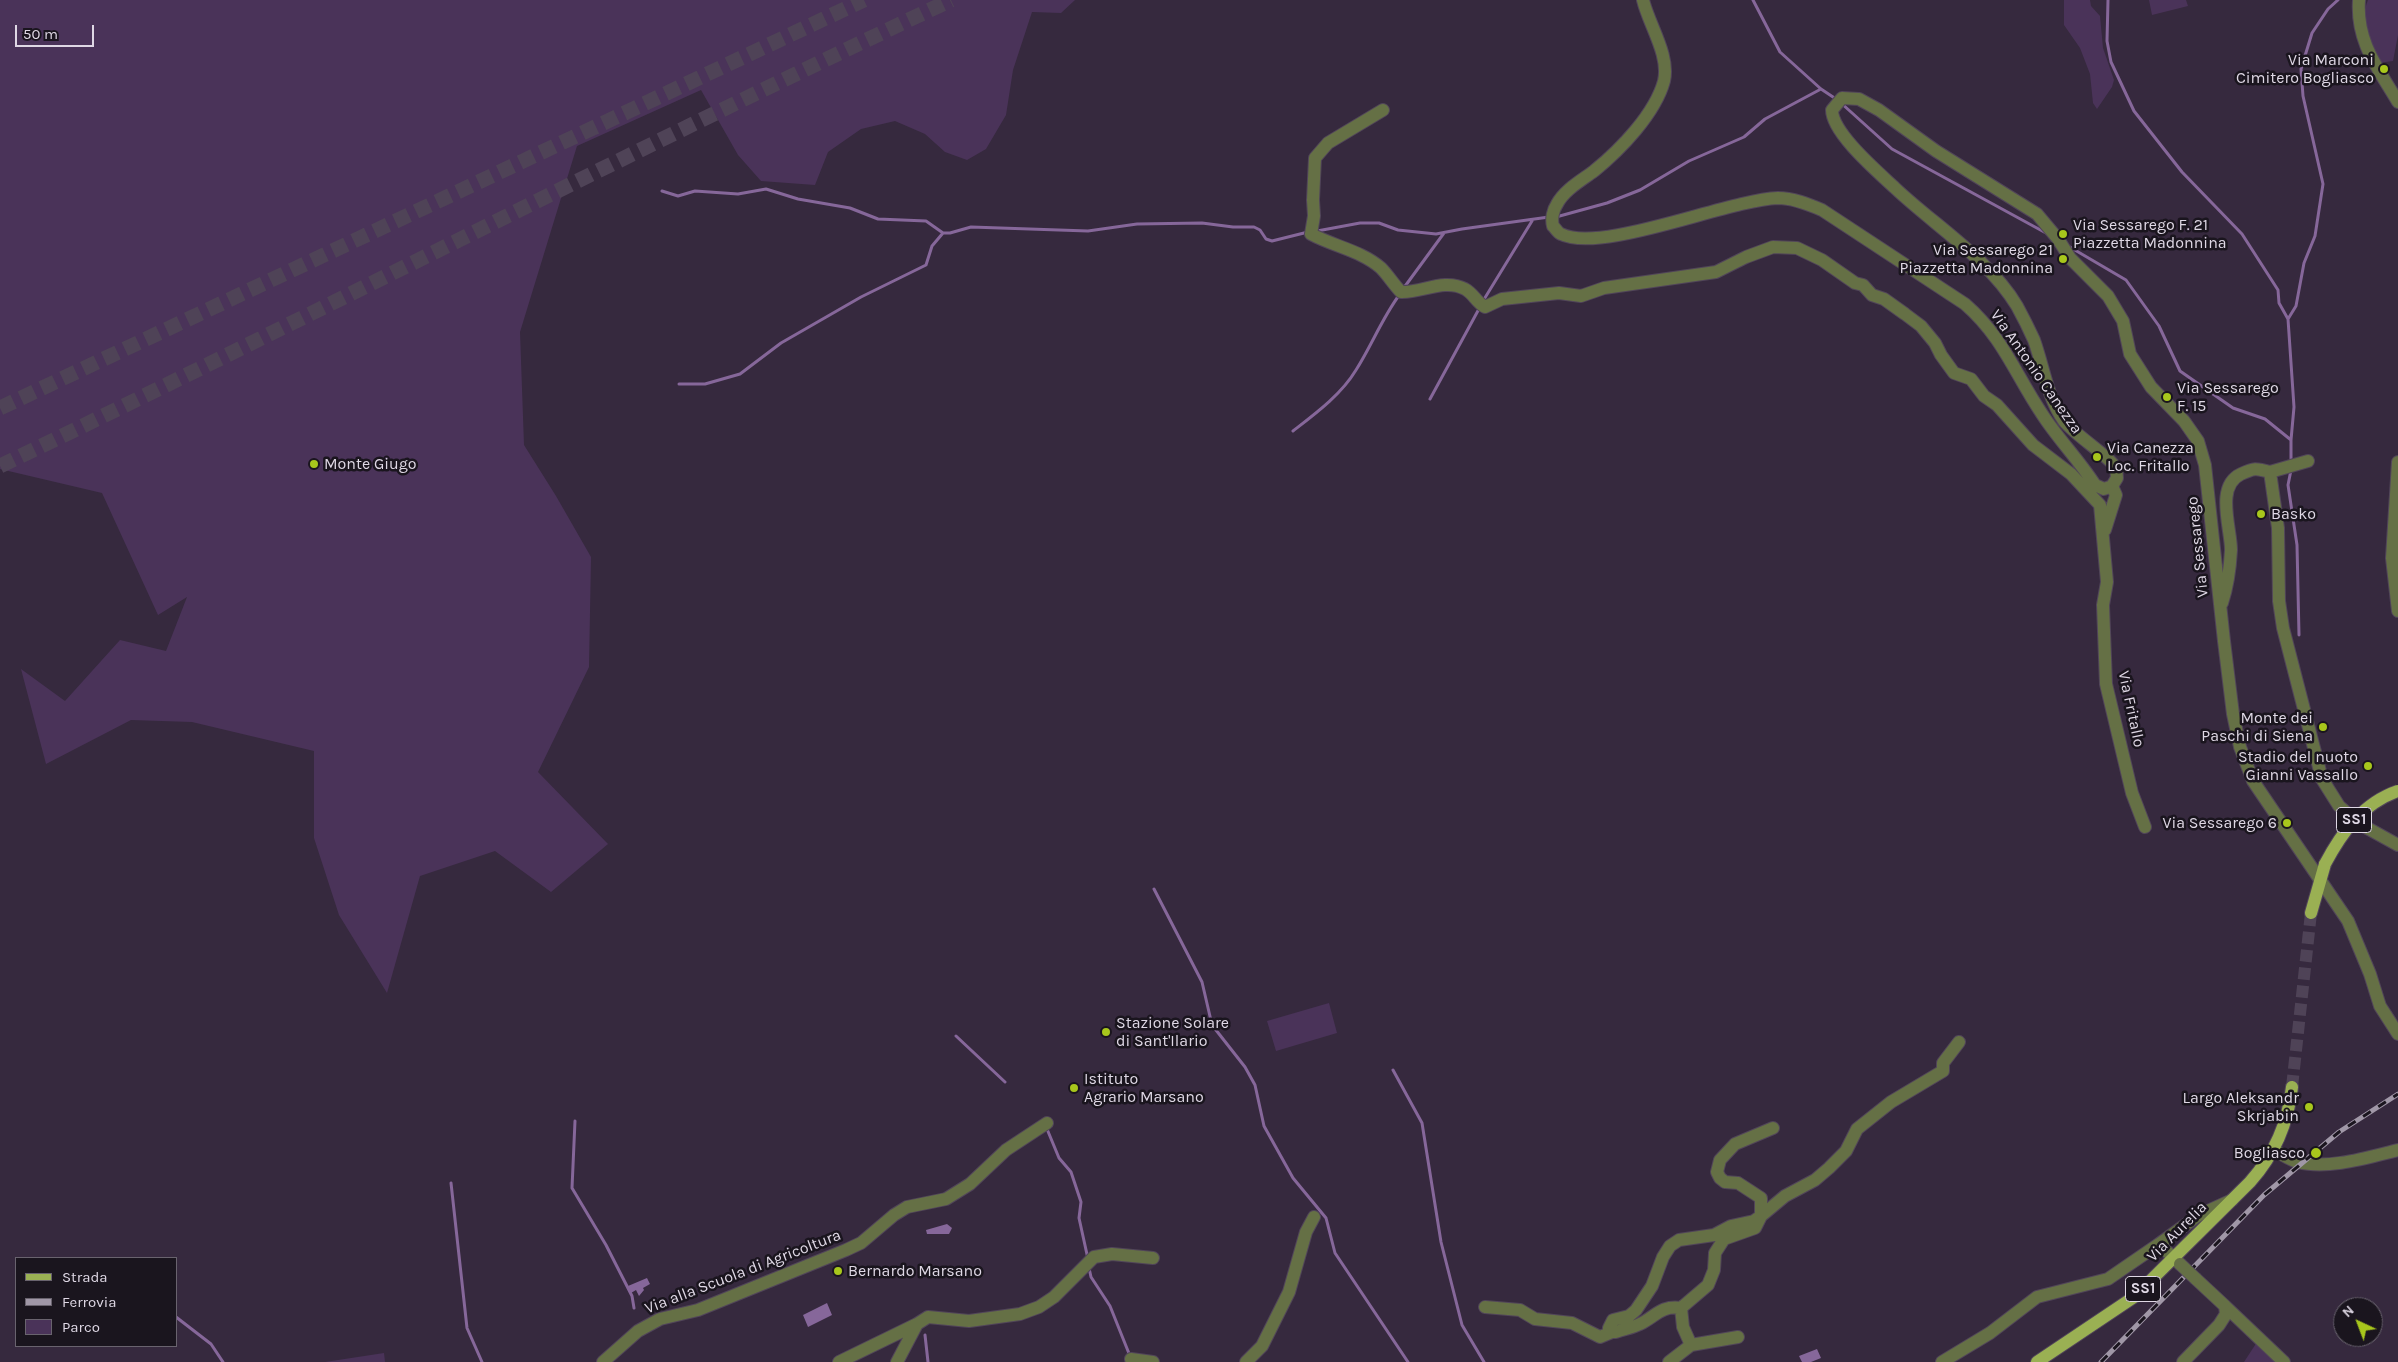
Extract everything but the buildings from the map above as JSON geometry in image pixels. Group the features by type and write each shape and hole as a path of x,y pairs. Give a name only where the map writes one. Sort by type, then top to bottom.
{"main road":[{"name":"SS1","path":"2310,913 2319,877 2346,830 2364,809 2384,796 2398,791"},
{"name":"Via Aurelia","path":"2037,1362 2134,1297 2177,1262 2264,1166 2283,1132 2290,1108 2292,1087"}],"street":[{"name":"Via Antonio Canezza","path":"1643,0 1647,18 1664,58 1664,80 1654,105 1624,143 1557,203 1553,218 1560,234 1578,238 1612,236 1666,224 1751,201 1780,198 1805,203 1822,210 1950,294 1981,318 1998,339 2043,416 2096,484 2104,489 2112,486 2118,478 2114,466 2065,422 2052,401 2034,340 2016,305 1996,278 1946,230 1884,178 1849,142 1832,118 1832,110 1838,101 1859,99 1879,110 1936,151 2037,214 2058,238"},
{"path":"2359,0 2358,18 2362,38 2398,102"},
{"name":"Via Fritallo","path":"1383,110 1328,143 1315,158 1312,200 1314,216 1311,234 1360,255 1374,264 1380,268 1401,292 1431,286 1462,287 1474,295 1479,303 1485,307 1502,299 1558,294 1581,296 1604,288 1716,272 1746,257 1773,247 1797,248 1822,260 1855,283 1863,284 1872,295 1884,299 1921,326 1935,343 1954,373 1971,379 2017,429 2071,474 2100,505 2107,582 2103,605 2106,684 2132,793 2145,827"},
{"name":"Via Sessarego","path":"2058,238 2070,258 2108,296 2123,321 2130,354 2152,387 2184,421 2198,441 2205,465 2233,714 2240,748 2253,782 2348,921 2370,974 2380,1006 2398,1034"},
{"path":"2398,462 2392,558 2398,610"},
{"path":"2220,608 2229,582 2231,542 2227,498 2230,484 2238,475 2255,468 2270,472 2303,463"},
{"path":"2270,472 2278,528 2279,601 2283,628 2322,779 2339,806 2360,824 2398,845"},
{"path":"2104,534 2116,495 2112,486"},
{"path":"1612,1332 1609,1328 1610,1323 1613,1320 1629,1316 1652,1286 1663,1257 1670,1246 1679,1240 1714,1235 1731,1226 1754,1221 1785,1196 1802,1187 1829,1168 1846,1151 1857,1128 1891,1102 1943,1071 1945,1059 1959,1042"},
{"name":"Via alla Scuola di Agricoltura","path":"603,1362 638,1331 660,1319 698,1310 846,1250 861,1243 894,1214 907,1207 946,1199 970,1184 1006,1150 1046,1124"},
{"path":"1485,1307 1520,1310 1535,1319 1572,1323 1600,1337 1640,1324 1649,1317 1670,1307 1681,1308 1708,1285 1712,1278 1715,1253 1719,1244 1730,1236 1755,1228 1761,1216 1761,1198 1738,1182 1725,1182 1720,1178 1717,1172 1720,1160 1735,1144 1773,1128"},
{"path":"2274,1150 2296,1162 2308,1163 2346,1162 2398,1150"},
{"path":"1942,1362 1990,1333 2037,1297 2108,1279 2199,1215 2234,1199"},
{"path":"1246,1362 1262,1346 1289,1292 1306,1232 1314,1217"},
{"path":"2159,1244 2284,1362"},
{"path":"839,1362 928,1317 969,1321 1020,1314 1039,1308 1054,1297 1094,1257 1112,1254 1154,1258"},
{"path":"2182,1362 2219,1325 2226,1314 2225,1306"},
{"path":"1681,1308 1683,1327 1691,1345"},
{"path":"897,1362 917,1324"},
{"path":"1669,1362 1691,1345 1738,1336"},
{"path":"1132,1362 1131,1359 1136,1358 1153,1362"}],"green space":[{"path":"0,0 1075,0 1061,13 1032,12 1013,70 1006,115 986,149 967,160 945,152 925,134 895,121 861,129 828,152 815,185 761,181 738,155 701,90 577,146 520,332 524,445 591,557 589,667 538,772 608,844 551,892 495,851 420,876 387,993 339,915 314,838 314,751 192,722 131,720 46,764 21,669 65,701 120,640 166,651 187,597 158,615 102,493 0,469"},
{"path":"2064,0 2090,0 2091,6 2100,16 2103,48 2114,80 2112,87 2097,109 2093,103 2090,74 2080,48 2064,25"},
{"path":"2149,0 2186,0 2188,6 2152,15"},
{"path":"2368,0 2398,0 2398,35 2393,61 2378,63 2371,48 2364,16"},
{"path":"1329,1003 1337,1033 1276,1051 1267,1021"},
{"path":"2259,1339 2278,1362 2244,1362"},
{"path":"384,1353 385,1362 325,1362"}],"shaded area":[{"path":"947,1224 952,1228 949,1234 927,1234 926,1230"},
{"path":"647,1278 650,1284 643,1288 644,1290 639,1296 636,1290 631,1293 628,1286"},
{"path":"827,1303 832,1315 808,1327 803,1315"},
{"path":"1817,1349 1821,1358 1811,1362 1802,1362 1799,1356"}],"waterway":[{"path":"1753,0 1780,52 1821,89 1836,99"},
{"path":"2108,0 2107,41 2111,62 2134,111 2182,172 2242,234 2278,290 2279,303 2288,319 2294,407 2291,440"},
{"path":"2288,319 2296,306 2304,263 2315,236 2323,184 2303,96 2301,69 2312,33 2328,9 2338,0"},
{"path":"1556,217 1607,203 1640,190 1689,161 1744,137 1765,119 1821,89"},
{"path":"1841,103 1892,149 2046,233"},
{"path":"662,191 678,196 695,191 738,194 766,189 798,199 850,208 878,219 926,221 943,233 971,227 1088,231 1137,224 1202,223 1233,227 1254,227 1260,230 1266,239 1272,241 1308,232"},
{"path":"1317,231 1360,223 1379,223 1398,230 1436,234 1549,217"},
{"path":"1483,301 1532,221"},
{"path":"679,384 705,384 740,374 781,343 861,297 926,265 932,246 943,233"},
{"path":"1403,289 1444,233"},
{"path":"2068,246 2126,280 2159,326 2180,371 2233,408 2265,419 2291,440 2291,464"},
{"path":"1293,431 1343,388 1362,361 1388,312 1400,294"},
{"path":"1430,399 1480,307"},
{"path":"2291,470 2288,485 2297,545 2299,635"},
{"path":"1154,889 1202,982 1212,1025 1245,1067 1255,1085 1264,1126 1293,1178 1326,1218 1335,1253 1408,1362"},
{"path":"956,1036 1005,1082"},
{"path":"1393,1070 1422,1123 1441,1242 1462,1325 1484,1362"},
{"path":"575,1121 572,1188 606,1245 632,1296 634,1308"},
{"path":"1047,1129 1059,1158 1071,1172 1081,1202 1079,1218 1088,1259"},
{"path":"451,1183 467,1328 482,1362"},
{"path":"1089,1268 1091,1277 1110,1306 1130,1356"},
{"path":"178,1319 211,1344 223,1362"},
{"path":"925,1335 928,1362"}],"tunnel":[{"path":"0,408 864,0"},
{"path":"0,466 951,0"},
{"path":"2292,1087 2311,913"}],"railway":[{"path":"2101,1362 2264,1195 2339,1132 2398,1094"}],"place":[{"name":"Via Marconi Cimitero Bogliasco","path":"2384,69"},
{"name":"Via Sessarego F. 21 Piazzetta Madonnina","path":"2063,234"},
{"name":"Via Sessarego 21 Piazzetta Madonnina","path":"2063,259"},
{"name":"Via Sessarego F. 15","path":"2167,397"},
{"name":"Via Canezza Loc. Fritallo","path":"2097,457"},
{"name":"Monte Giugo","path":"314,464"},
{"name":"Basko","path":"2261,514"},
{"name":"Monte dei Paschi di Siena","path":"2323,727"},
{"name":"Stadio del nuoto Gianni Vassallo","path":"2368,766"},
{"name":"Via Sessarego 6","path":"2287,823"},
{"name":"Stazione Solare di Sant'Ilario","path":"1106,1032"},
{"name":"Istituto Agrario Marsano","path":"1074,1088"},
{"name":"Largo Aleksandr Skrjabin","path":"2309,1107"},
{"name":"Bogliasco","path":"2316,1153"},
{"name":"Bernardo Marsano","path":"838,1271"}]}
